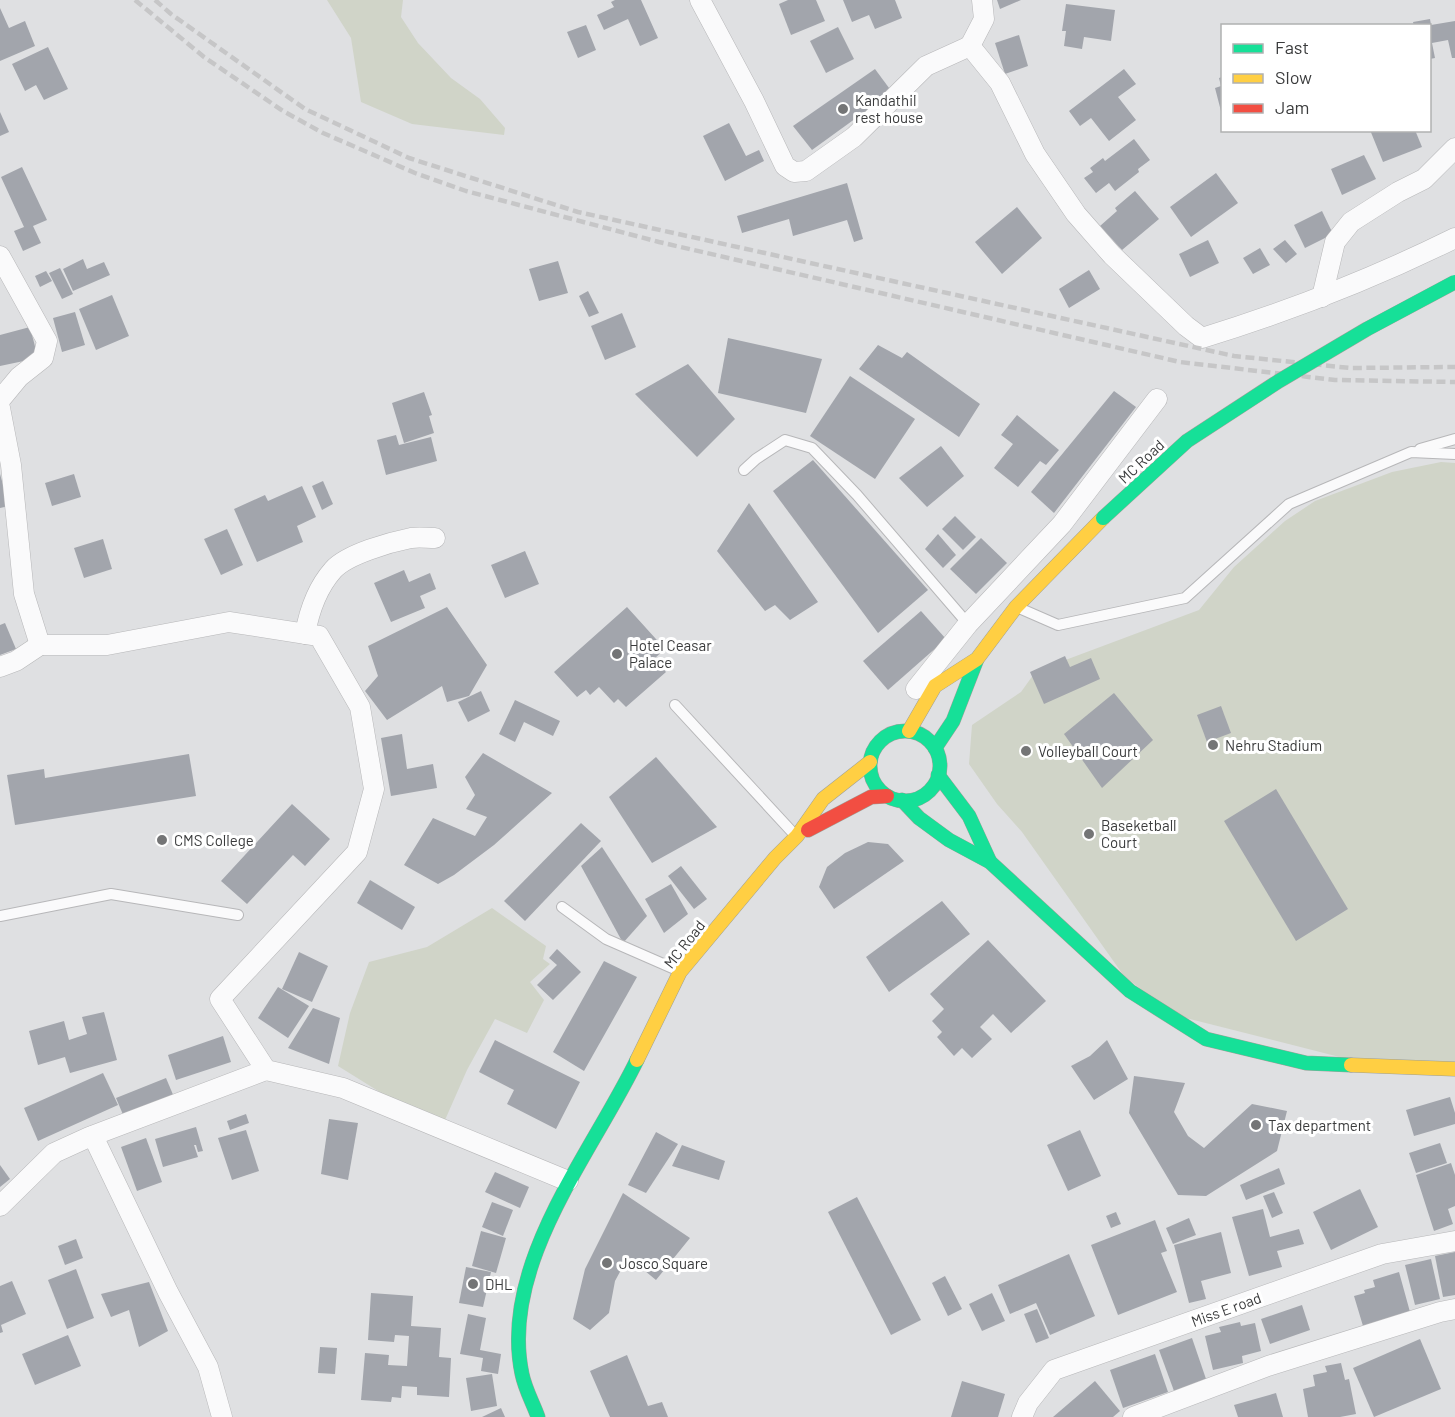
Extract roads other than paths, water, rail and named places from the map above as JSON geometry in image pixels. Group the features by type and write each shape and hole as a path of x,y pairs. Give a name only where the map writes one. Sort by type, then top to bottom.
{"main road":[{"name":"MC Road","path":"538,1417 522,1375 518,1329 528,1273 568,1181 624,1087 680,972 775,858 797,836 824,799 870,762 877,745 883,739 891,734 909,731 934,686 977,659 1016,607 1103,518 1187,441 1279,381 1367,329 1455,282"},
{"path":"935,748 953,722 977,659"},
{"path":"902,801 925,794 933,786 938,775 939,757 935,748 919,734 909,731"},
{"path":"870,762 870,772 874,781 887,796 902,801 919,818 949,840 990,862 1130,991 1206,1039 1306,1063 1455,1069"},
{"path":"938,775 955,793 978,829 990,862"},
{"path":"797,836 871,798 887,796"},
{"name":"MC Road","path":"539,1286 560,1225 568,1181"}],"street":[{"path":"700,0 754,101 785,166 794,172 806,171 854,137 926,66 970,46 984,19 982,0"},
{"path":"970,46 1000,83 1035,154 1076,214 1112,255 1186,326 1202,338 1272,316 1322,297 1455,238"},
{"path":"1322,297 1335,243 1351,222 1398,192 1424,179 1455,148"},
{"path":"0,256 47,341 43,358 19,377 0,399"},
{"path":"909,731 916,688 968,624 1062,524 1157,399"},
{"path":"0,408 11,465 24,594 40,645"},
{"path":"305,634 315,603 334,569 346,560 361,553 412,538 435,538"},
{"path":"0,667 16,661 40,645 107,645 229,622 319,636 360,707 374,789 357,852 220,999 266,1070"},
{"path":"0,1206 54,1153 266,1070 343,1088 568,1181"},
{"path":"93,1136 168,1292 208,1367 222,1417"},
{"name":"Miss E road","path":"1023,1417 1028,1403 1054,1370 1382,1254 1455,1241"},
{"path":"1133,1417 1268,1366 1455,1309"}],"lane":[{"path":"1016,607 1058,625 1185,598 1289,504 1411,452 1455,439"},
{"path":"744,470 785,440 812,448 857,495 968,624"},
{"path":"1411,452 1455,454"},
{"path":"675,705 797,836"},
{"path":"0,916 111,894 238,915"},
{"path":"562,907 606,939 680,972"}],"railway":[{"path":"135,0 204,57 283,111 323,133 415,173 466,191 659,242 1180,362 1335,380 1455,382"},
{"path":"155,0 171,14 305,109 409,158 578,212 1234,356 1350,368 1455,367"}],"place":[{"name":"Kandathil rest house","path":"843,109"},
{"name":"Hotel Ceasar Palace","path":"617,654"},
{"name":"Nehru Stadium","path":"1213,745"},
{"name":"Volleyball Court","path":"1026,751"},
{"name":"Baseketball Court","path":"1089,834"},
{"name":"CMS College","path":"162,840"},
{"name":"Tax department","path":"1256,1125"},
{"name":"Josco Square","path":"607,1263"},
{"name":"DHL","path":"473,1284"}]}
